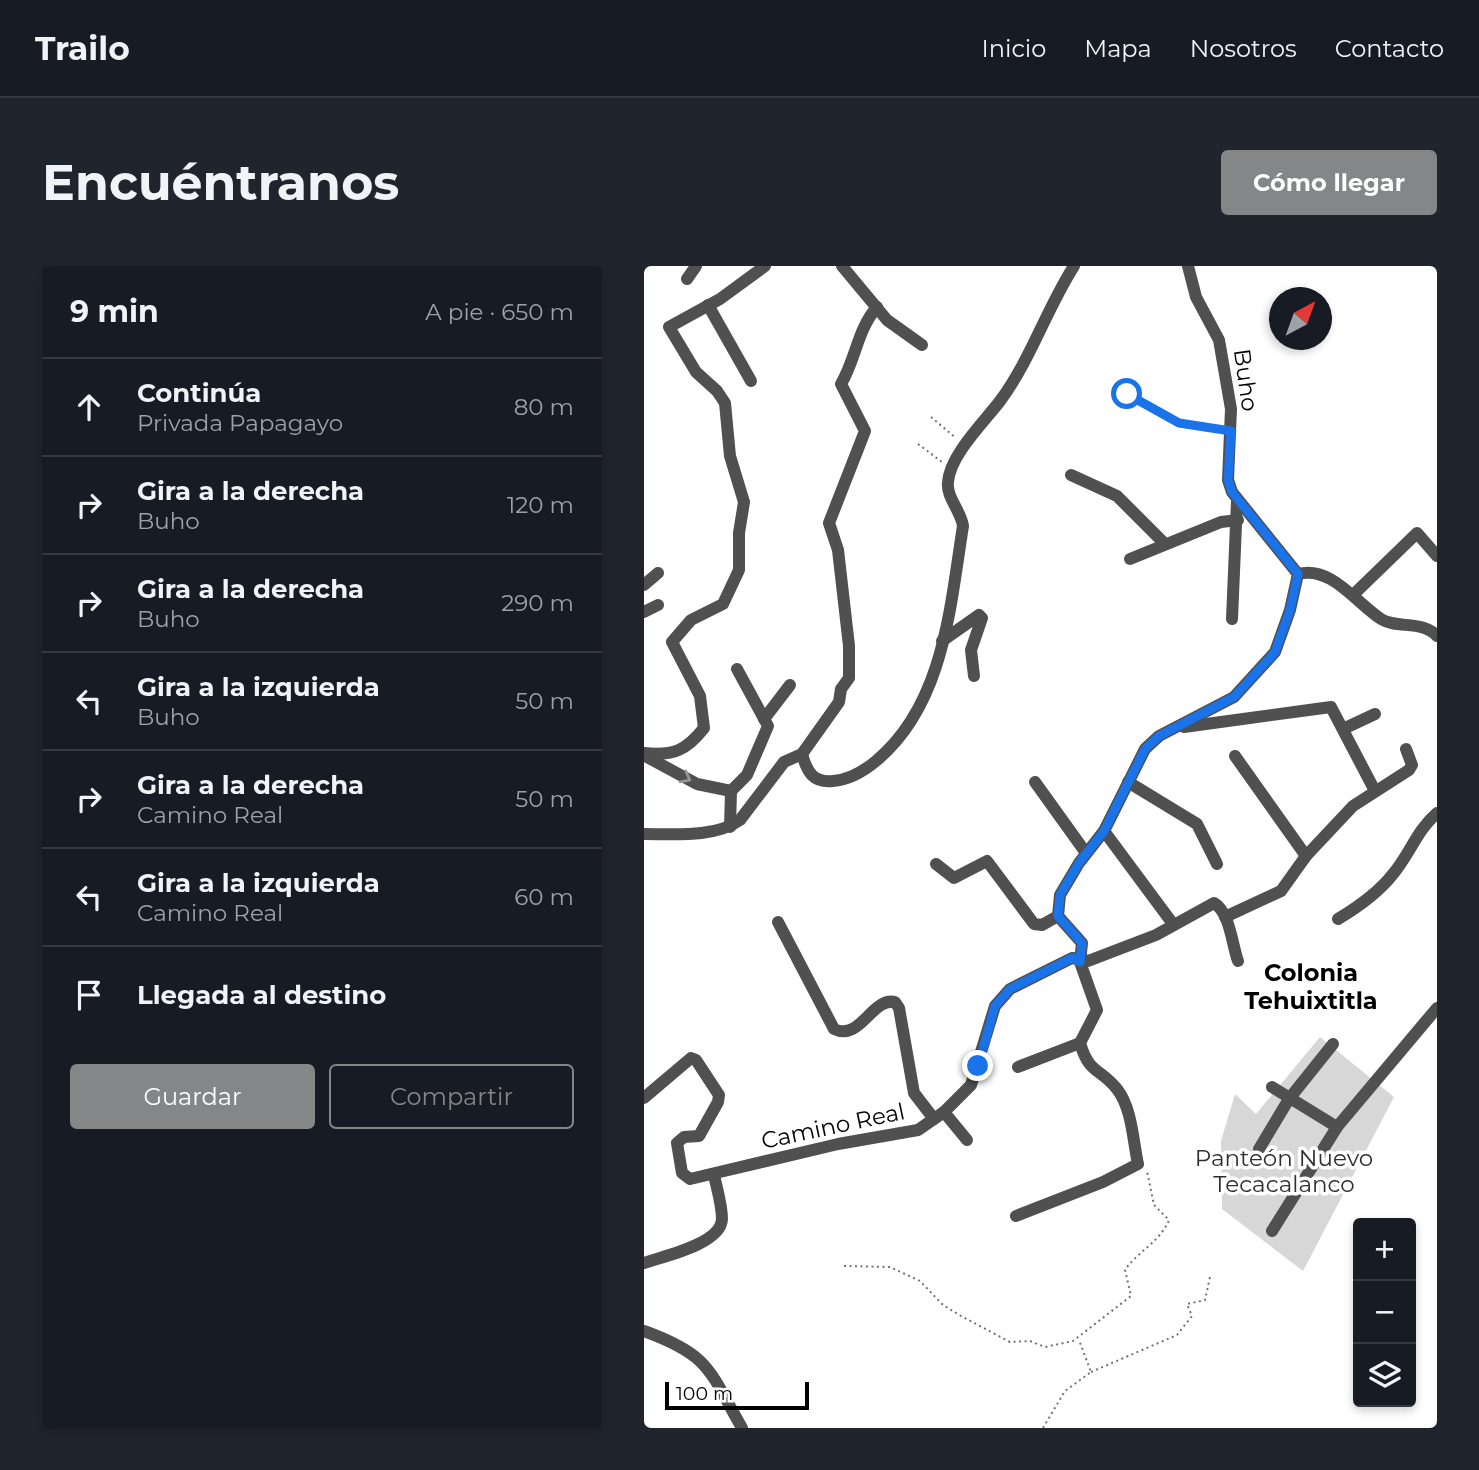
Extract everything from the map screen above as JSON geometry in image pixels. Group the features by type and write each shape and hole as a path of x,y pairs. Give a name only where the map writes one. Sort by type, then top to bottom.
{"street":[{"path":"687,279 696,266"},
{"path":"644,754 663,755 689,746 704,728 699,696 672,642 691,620 723,604 739,570 739,533 744,502 730,456 725,403 717,391 696,372 669,327 708,306 765,266"},
{"path":"842,266 887,320 922,345"},
{"path":"802,754 810,775 821,782 841,780 865,771 902,737 922,703 942,641 963,526 961,514 948,490 952,469 965,445 1001,400 1032,352 1043,321 1074,266"},
{"name":"Buho","path":"1188,266 1196,297 1219,340 1231,408 1228,480 1237,501 1298,574"},
{"path":"708,306 751,381"},
{"path":"644,834 718,831 730,827 740,820 784,762 802,754 839,702 841,689 849,678 849,646 838,550 829,523 865,431 841,384 855,361 864,322 877,307"},
{"path":"1071,475 1117,496 1165,544"},
{"path":"1232,619 1237,501"},
{"path":"1130,559 1221,522 1238,520"},
{"path":"1353,595 1417,533 1437,556"},
{"path":"1018,1067 1080,1043 1097,1010 1080,962 1082,943 1058,916 1060,895 1086,853 1104,831 1145,749 1159,736 1234,697 1275,652 1290,610 1298,574 1305,572 1327,578 1387,622 1405,623 1436,631"},
{"path":"644,585 658,573"},
{"path":"644,612 658,605"},
{"path":"942,641 979,615 982,618 971,650 974,676"},
{"path":"730,827 731,791 747,775 768,726 737,670"},
{"path":"764,719 790,685"},
{"path":"1174,729 1331,707 1376,790"},
{"path":"1343,729 1375,714"},
{"path":"1226,917 1281,891 1306,856 1353,806 1409,770 1412,765 1406,749"},
{"path":"644,754 697,784 731,791"},
{"path":"1235,756 1306,856"},
{"path":"1035,782 1086,853"},
{"path":"1128,782 1196,824 1217,864"},
{"path":"1338,919 1357,908 1393,875 1421,827 1437,813"},
{"path":"1104,831 1173,924"},
{"path":"936,864 954,878 987,861 1034,924 1042,925 1058,916"},
{"path":"1080,962 1156,935 1214,902 1226,917 1238,961"},
{"path":"778,922 834,1029 845,1032 855,1028 886,1002 895,1002 899,1008 914,1093 967,1140"},
{"name":"Camino Real","path":"644,1098 686,1060 696,1060 716,1088 718,1102 699,1136 684,1137 677,1143 682,1173 691,1180 838,1144 918,1130 939,1116 971,1084 995,1006 1010,989 1072,958 1080,962"},
{"path":"1272,1231 1337,1127 1437,1008"},
{"path":"1016,1216 1103,1182 1138,1164 1126,1108 1117,1089 1085,1061 1080,1043"},
{"path":"1259,1149 1289,1099 1333,1044"},
{"path":"1272,1087 1337,1127"},
{"path":"644,1263 704,1242 719,1228 722,1220 714,1175"},
{"path":"644,1331 680,1344 698,1356 742,1428"}],"path":[{"path":"1127,394 1179,423 1231,431"},
{"path":"931,417 965,445"},
{"path":"918,444 952,469"},
{"path":"844,1266 890,1267 920,1281 943,1305 1010,1342 1030,1341 1045,1347 1078,1338 1131,1296 1125,1270 1133,1258 1163,1233 1169,1220 1154,1205 1147,1171 1138,1164"},
{"path":"1043,1428 1065,1391 1091,1372 1178,1335 1192,1316 1187,1304 1205,1300 1210,1277"},
{"path":"1078,1338 1091,1372"}],"green space":[{"name":"Panteón Nuevo Tecacalanco","path":"1320,1037 1394,1097 1303,1271 1222,1209 1221,1141 1235,1094 1256,1114"}],"district":[{"name":"Colonia Tehuixtitla","path":"1311,986"}],"route":[{"path":"978,1066 995,1006 1010,989 1045,969 1072,958 1080,962 1082,943 1058,916 1060,895 1079,863 1104,831 1145,749 1159,736 1234,697 1262,669 1275,652 1290,610 1298,574 1287,564 1232,492 1228,480 1231,431 1179,423 1127,394"}]}
